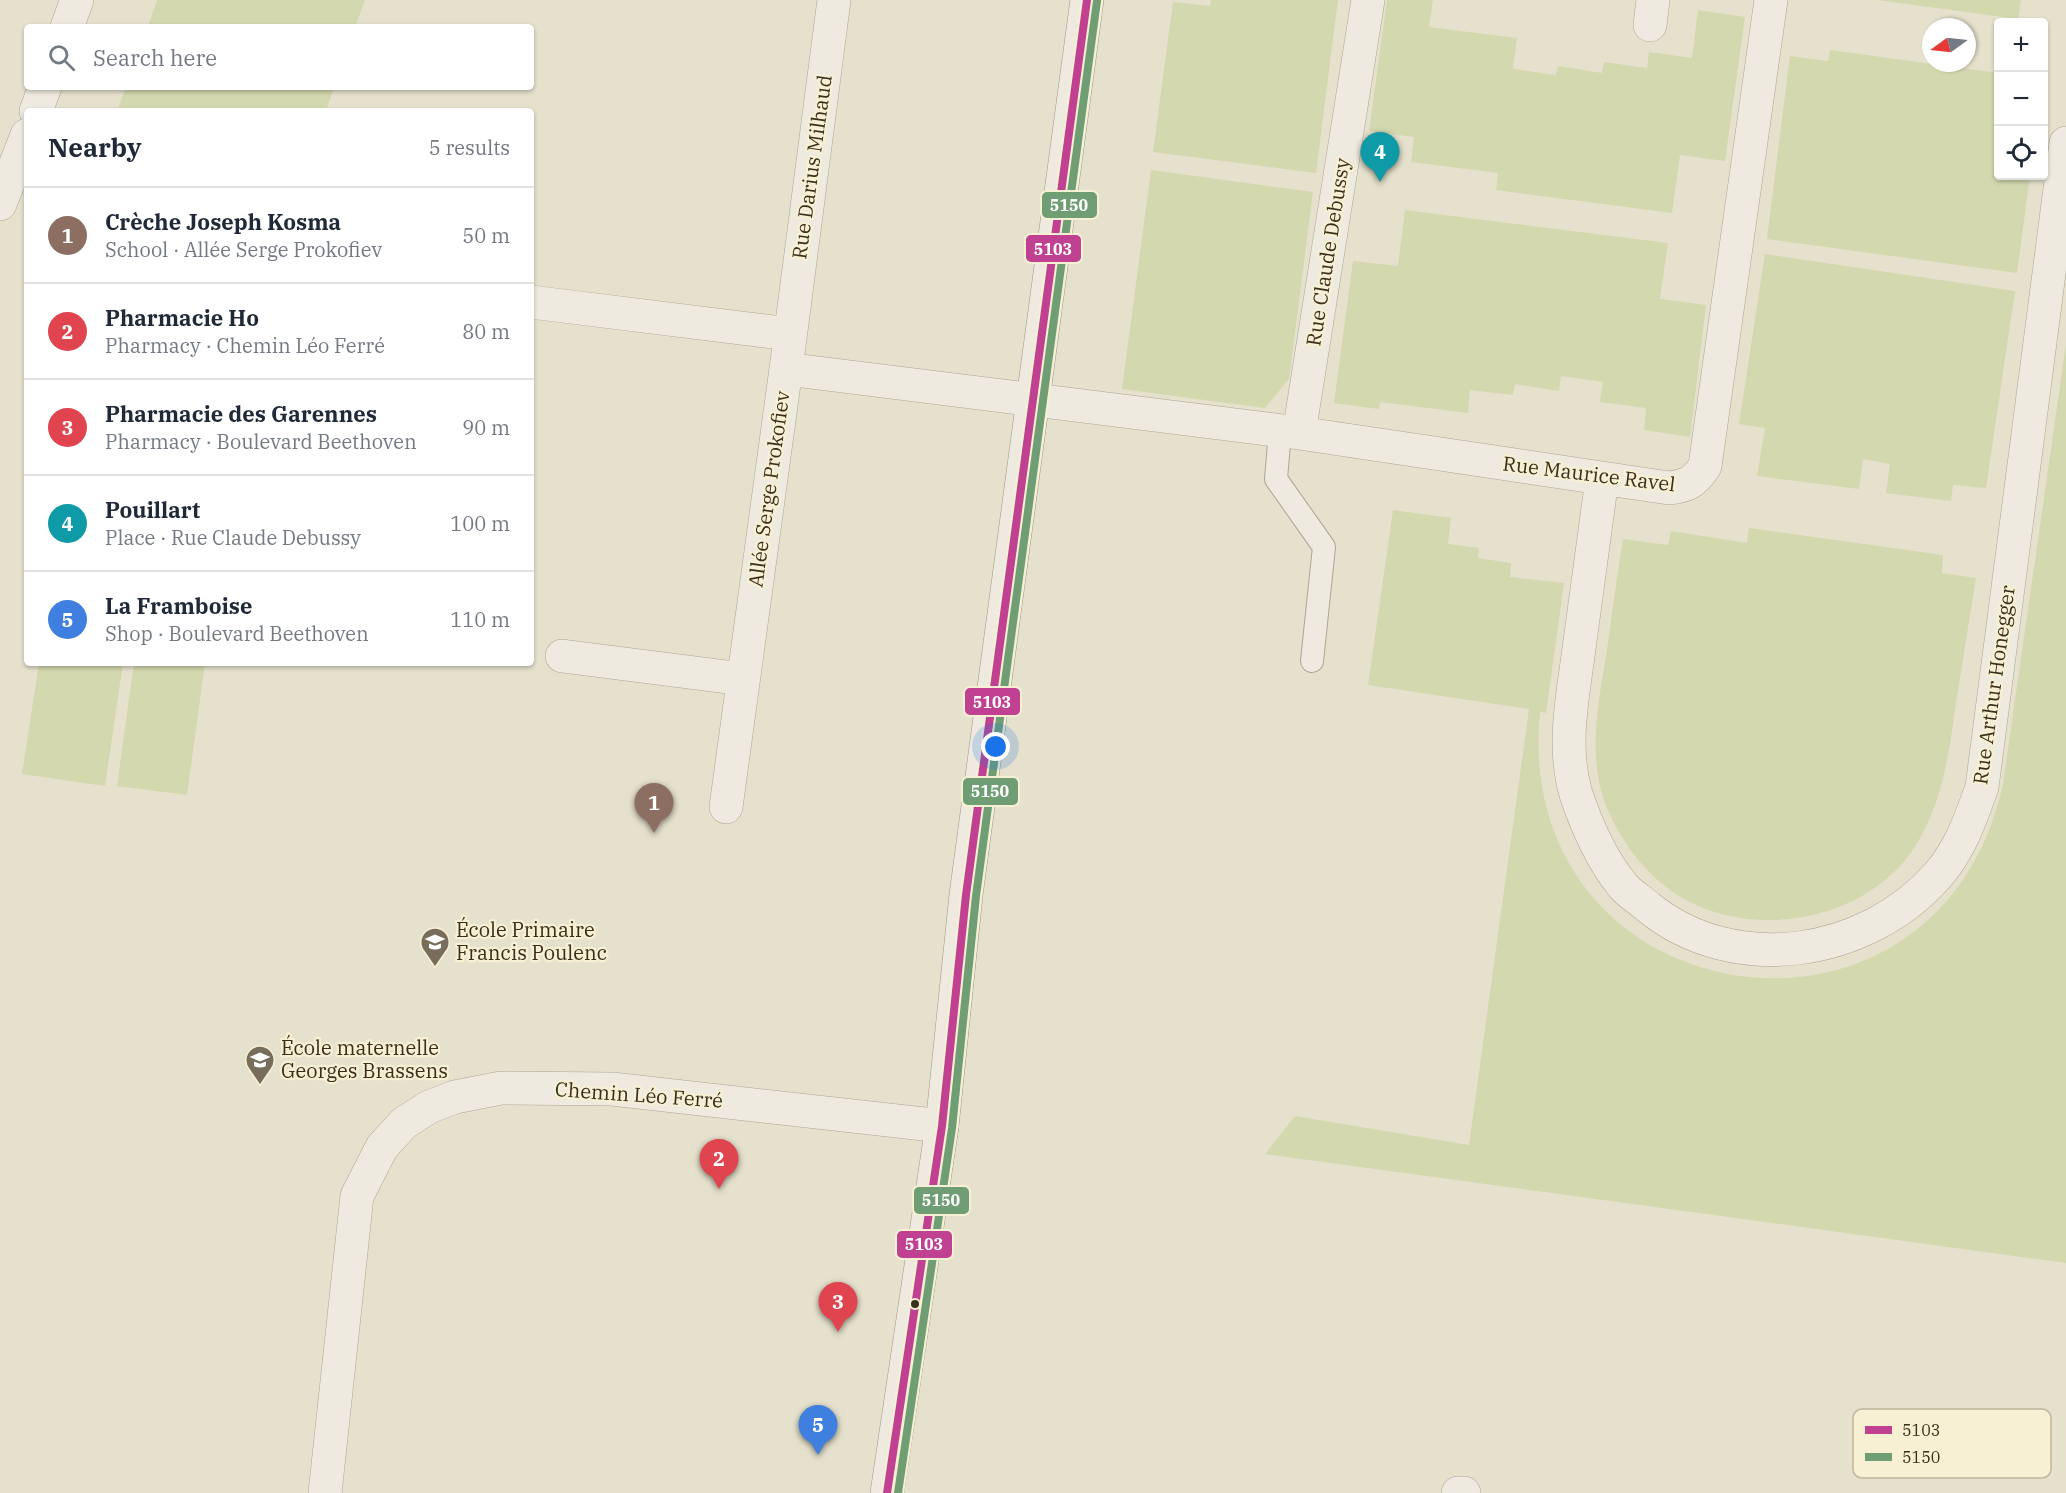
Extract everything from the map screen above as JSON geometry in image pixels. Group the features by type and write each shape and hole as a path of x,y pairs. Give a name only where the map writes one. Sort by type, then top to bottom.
{"street":[{"path":"68,24 77,0"},
{"name":"Rue Darius Milhaud","path":"786,369 834,0"},
{"path":"887,1493 942,1126 966,895 1087,0"},
{"name":"Rue Claude Debussy","path":"1290,432 1368,0"},
{"name":"Rue Maurice Ravel","path":"1034,401 1290,432 1669,488 1683,487 1697,480 1705,466 1771,0"},
{"path":"37,108 44,90"},
{"path":"4,183 24,141"},
{"name":"Rue Arthur Honegger","path":"1602,479 1568,738 1575,792 1597,847 1624,888 1665,921 1712,943 1764,950 1812,948 1860,933 1900,910 1938,875 1945,865 1964,835 1982,786 2066,143"},
{"path":"534,302 790,334"},
{"name":"Allée Serge Prokofiev","path":"726,807 786,369 1034,401"},
{"path":"562,656 743,679"},
{"name":"Chemin Léo Ferré","path":"325,1493 357,1196 382,1147 404,1123 429,1107 455,1097 501,1088 612,1089 942,1126"},
{"path":"1458,1493 1464,1493"}],"lane":[{"path":"1290,432 1276,479 1324,547 1312,661"}],"green space":[{"path":"157,0 365,0 356,24 149,24"},
{"path":"1211,0 1338,0 1316,173 1153,152 1173,2 1210,6"},
{"path":"1387,0 1433,0 1429,27 1517,38 1513,69 1556,75 1558,66 1602,73 1604,62 1647,68 1649,52 1692,58 1698,10 1745,17 1725,161 1680,155 1672,213 1496,190 1498,173 1411,162 1414,137 1369,131"},
{"path":"1877,0 2021,0 2018,18"},
{"path":"1830,50 1922,63 1922,72 1976,72 1976,70 1994,72 1994,180 2029,180 2017,273 1767,239 1790,56 1828,61"},
{"path":"125,90 333,90 327,108 118,108"},
{"path":"1151,170 1313,192 1289,379 1265,408 1122,389"},
{"path":"1405,210 1668,243 1660,299 1706,305 1690,437 1644,430 1646,408 1600,402 1603,382 1561,376 1559,391 1515,384 1513,395 1470,390 1468,413 1380,402 1379,409 1334,403 1353,261 1398,266"},
{"path":"1765,254 2015,291 1986,488 1953,485 1951,501 1886,493 1890,464 1863,459 1859,489 1757,476 1765,428 1739,424"},
{"path":"2066,344 2066,1263 1265,1154 1295,1116 1469,1145 1529,709 1368,685 1393,510 1451,518 1448,544 1479,548 1478,558 1511,563 1510,577 1564,583 1546,713 1540,712 1549,815 1590,894 1656,948 1736,975 1820,974 1899,943 1963,880 2003,784"},
{"path":"1749,528 1943,555 1942,573 1976,578 1944,776 1925,828 1916,845 1896,870 1872,890 1845,904 1815,915 1784,919 1752,919 1721,914 1677,895 1651,874 1619,833 1605,803 1600,784 1596,726 1623,539 1668,545 1671,531 1747,543"},
{"path":"39,666 123,666 105,786 22,774"},
{"path":"134,666 205,666 187,795 117,786"}],"transit line":[{"name":"5103","path":"887,1493 942,1126 966,895 1087,0"},
{"name":"5150","path":"898,1493 952,1128 976,896 1097,1"}],"place":[{"name":"Pouillart","path":"1380,182"},
{"name":"Crèche Joseph Kosma","path":"654,833"},
{"name":"École Primaire Francis Poulenc","path":"435,968"},
{"name":"École maternelle Georges Brassens","path":"260,1086"},
{"name":"Pharmacie Ho","path":"719,1189"},
{"name":"Pharmacie des Garennes","path":"838,1332"},
{"name":"La Framboise","path":"818,1455"}]}
